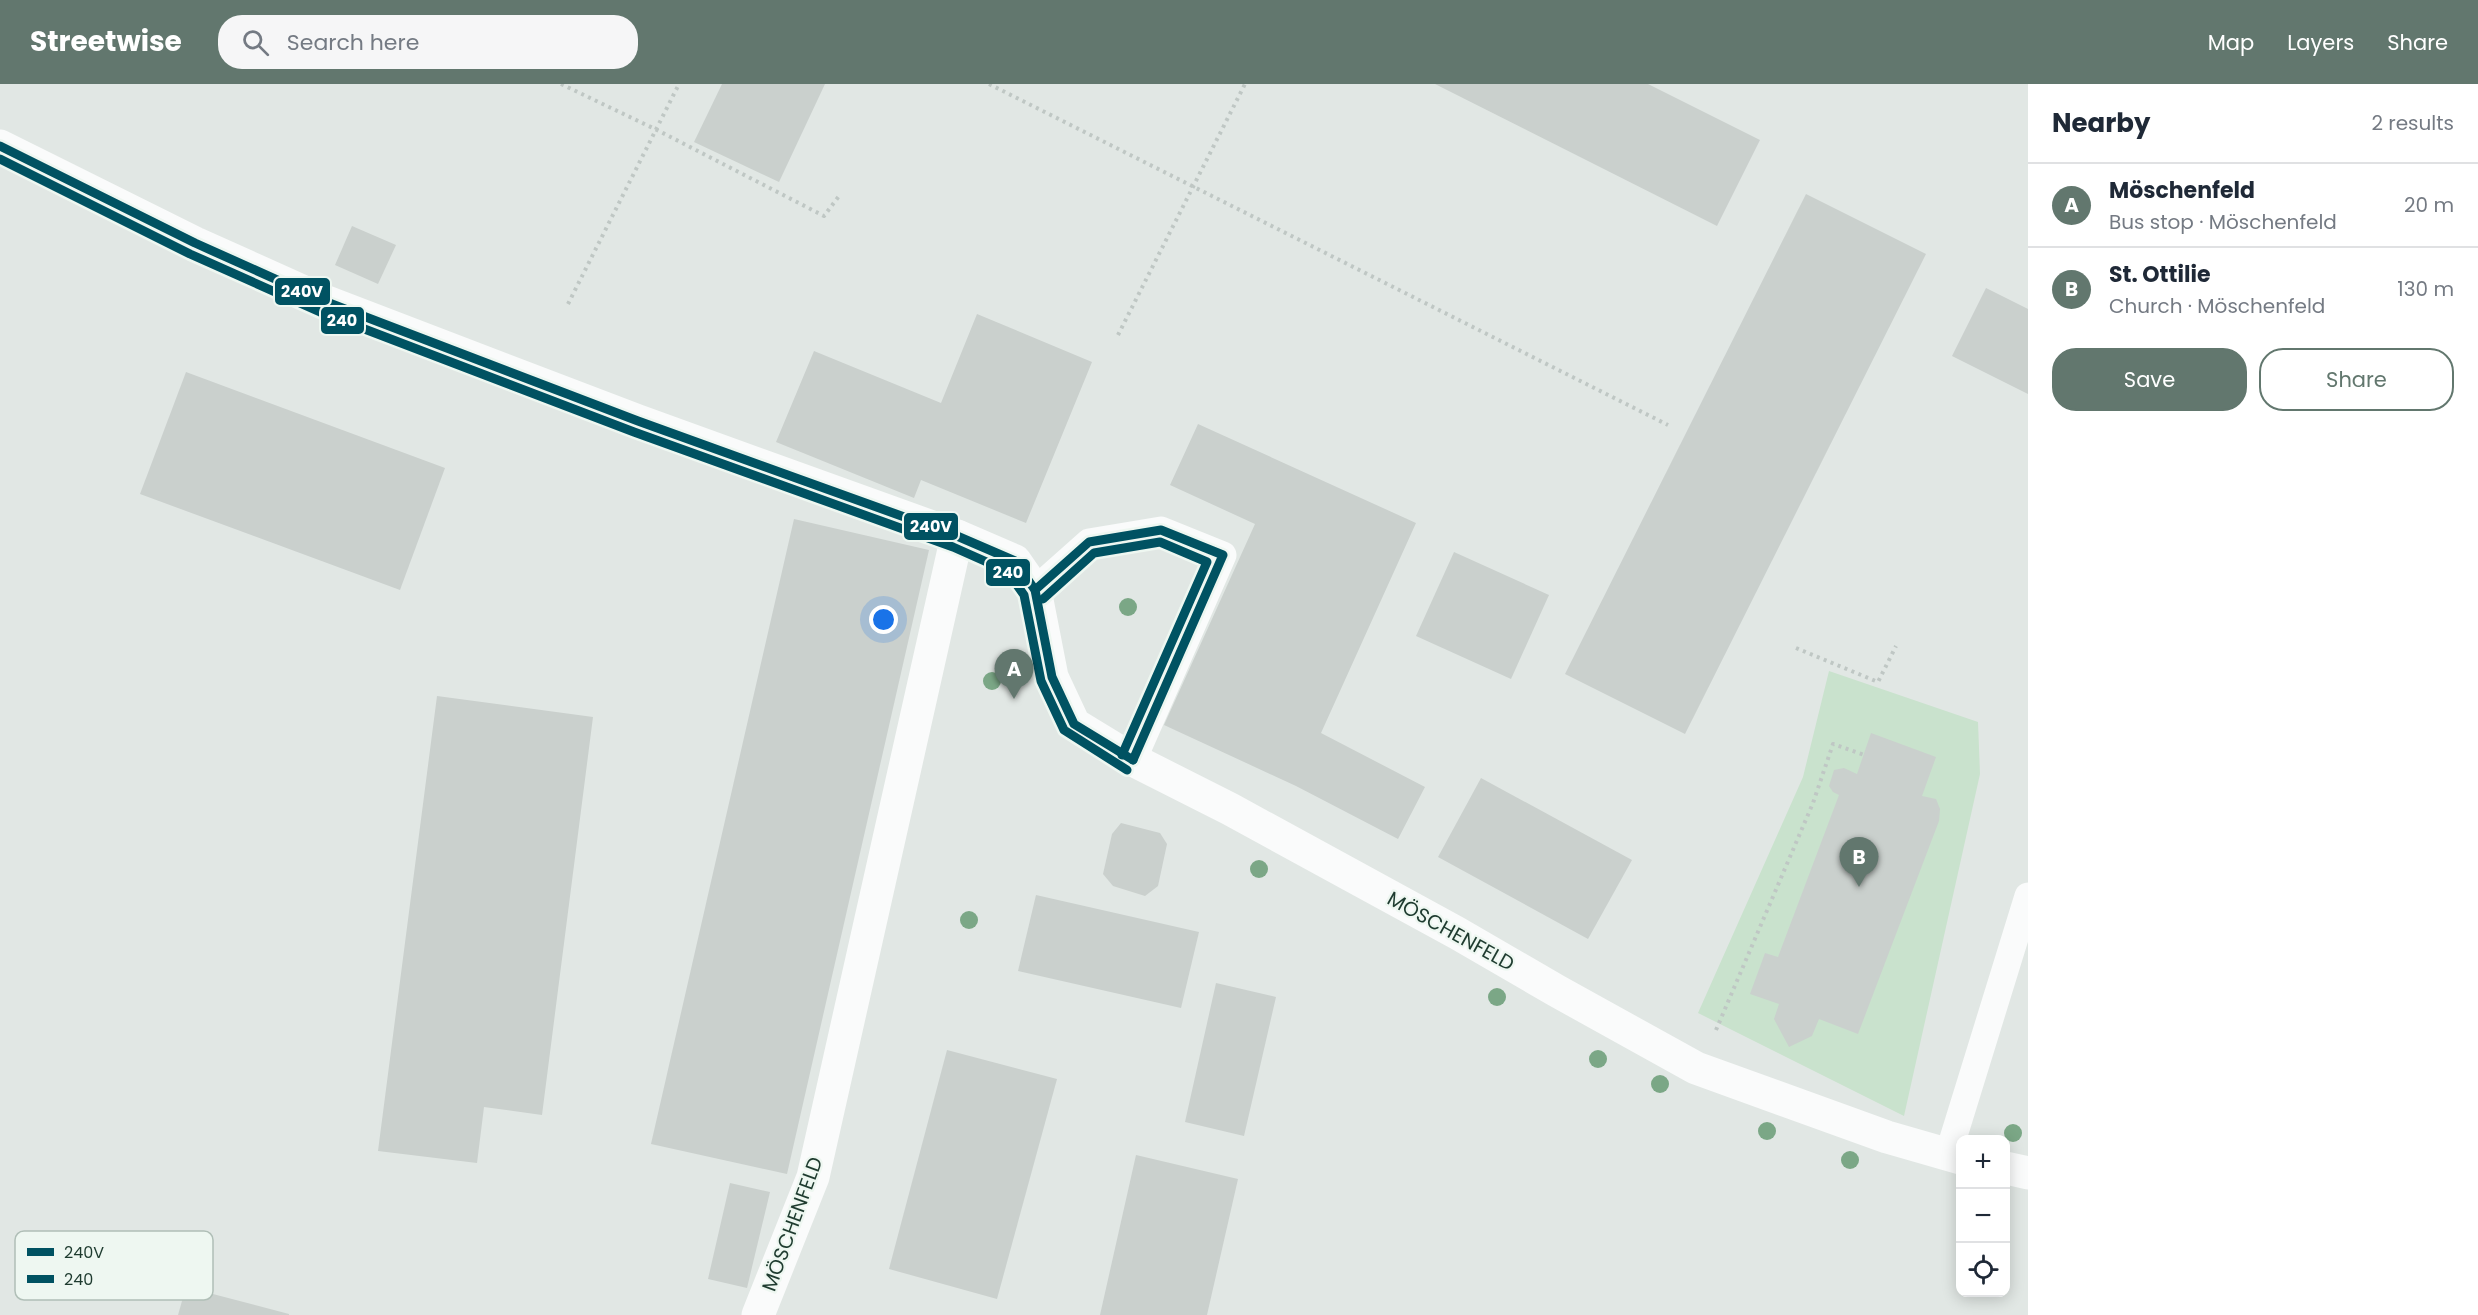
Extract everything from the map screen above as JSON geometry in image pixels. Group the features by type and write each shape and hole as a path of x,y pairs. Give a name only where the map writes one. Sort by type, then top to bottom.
{"street":[{"name":"MÖSCHENFELD","path":"5,149 195,243 324,301 638,421 957,536 1014,561 1035,590 1052,678 1074,724 1133,760 1437,922 1557,992 1696,1068 1887,1137 1954,1157"},
{"name":"MÖSCHENFELD","path":"758,1315 813,1177 957,536"}],"lane":[{"path":"1035,590 1089,542 1161,530 1223,555 1133,760"},
{"path":"1954,1157 2028,896"}],"path":[{"path":"561,84 657,130 824,216 839,196"},
{"path":"568,304 679,84"},
{"path":"989,84 1668,425"},
{"path":"1118,335 1245,84"},
{"path":"1796,648 1878,682 1896,646"},
{"path":"1719,1023 1813,803 1833,744 1864,754"}],"green space":[{"path":"1829,671 1978,722 1980,774 1904,1116 1698,1013 1803,777"}],"building":[{"path":"722,84 825,84 779,182 694,142"},
{"path":"1435,84 1648,84 1760,140 1717,226"},
{"path":"1806,194 1926,254 1685,734 1565,674"},
{"path":"352,226 396,245 378,284 335,265"},
{"path":"1986,288 2028,309 2028,394 1952,356"},
{"path":"977,314 1092,362 1026,523 921,480 914,498 776,442 814,351 941,403"},
{"path":"186,372 445,468 400,590 140,494"},
{"path":"1198,424 1416,523 1321,733 1425,787 1398,839 1296,786 1164,725 1255,524 1170,485"},
{"path":"794,519 929,550 787,1174 651,1144"},
{"path":"1454,552 1549,595 1511,679 1416,636"},
{"path":"437,696 593,717 542,1115 484,1107 477,1163 378,1151"},
{"path":"1871,733 1936,757 1922,796 1936,799 1940,809 1939,821 1858,1034 1819,1019 1812,1036 1789,1047 1774,1019 1779,1004 1750,994 1765,953 1778,957 1839,795 1829,786 1834,770 1844,768 1857,774"},
{"path":"1481,778 1632,860 1588,939 1438,857"},
{"path":"1121,823 1160,833 1167,844 1158,886 1145,896 1113,886 1103,874 1112,834"},
{"path":"1036,895 1199,932 1181,1008 1018,971"},
{"path":"1216,983 1276,997 1244,1136 1185,1122"},
{"path":"947,1050 1057,1079 997,1299 889,1269"},
{"path":"1136,1155 1238,1179 1207,1315 1100,1315"},
{"path":"730,1183 770,1192 747,1288 708,1279"},
{"path":"213,1294 289,1314 289,1315 178,1315 182,1300 213,1300"}],"transit line":[{"name":"240V","path":"0,146 195,243 324,301 638,421 957,536 1015,561 1035,590 1052,677 1074,724 1133,760"},
{"name":"240","path":"0,159 190,254 320,312 634,432 953,547 1007,571 1024,595 1041,681 1064,730 1127,770"},
{"name":"240V","path":"1035,590 1089,542 1161,530 1223,555 1133,760"},
{"name":"240","path":"1043,599 1094,553 1160,542 1207,562 1122,755"}],"place":[{"name":"Möschenfeld","path":"1014,699"},
{"name":"St. Ottilie","path":"1859,887"}]}
